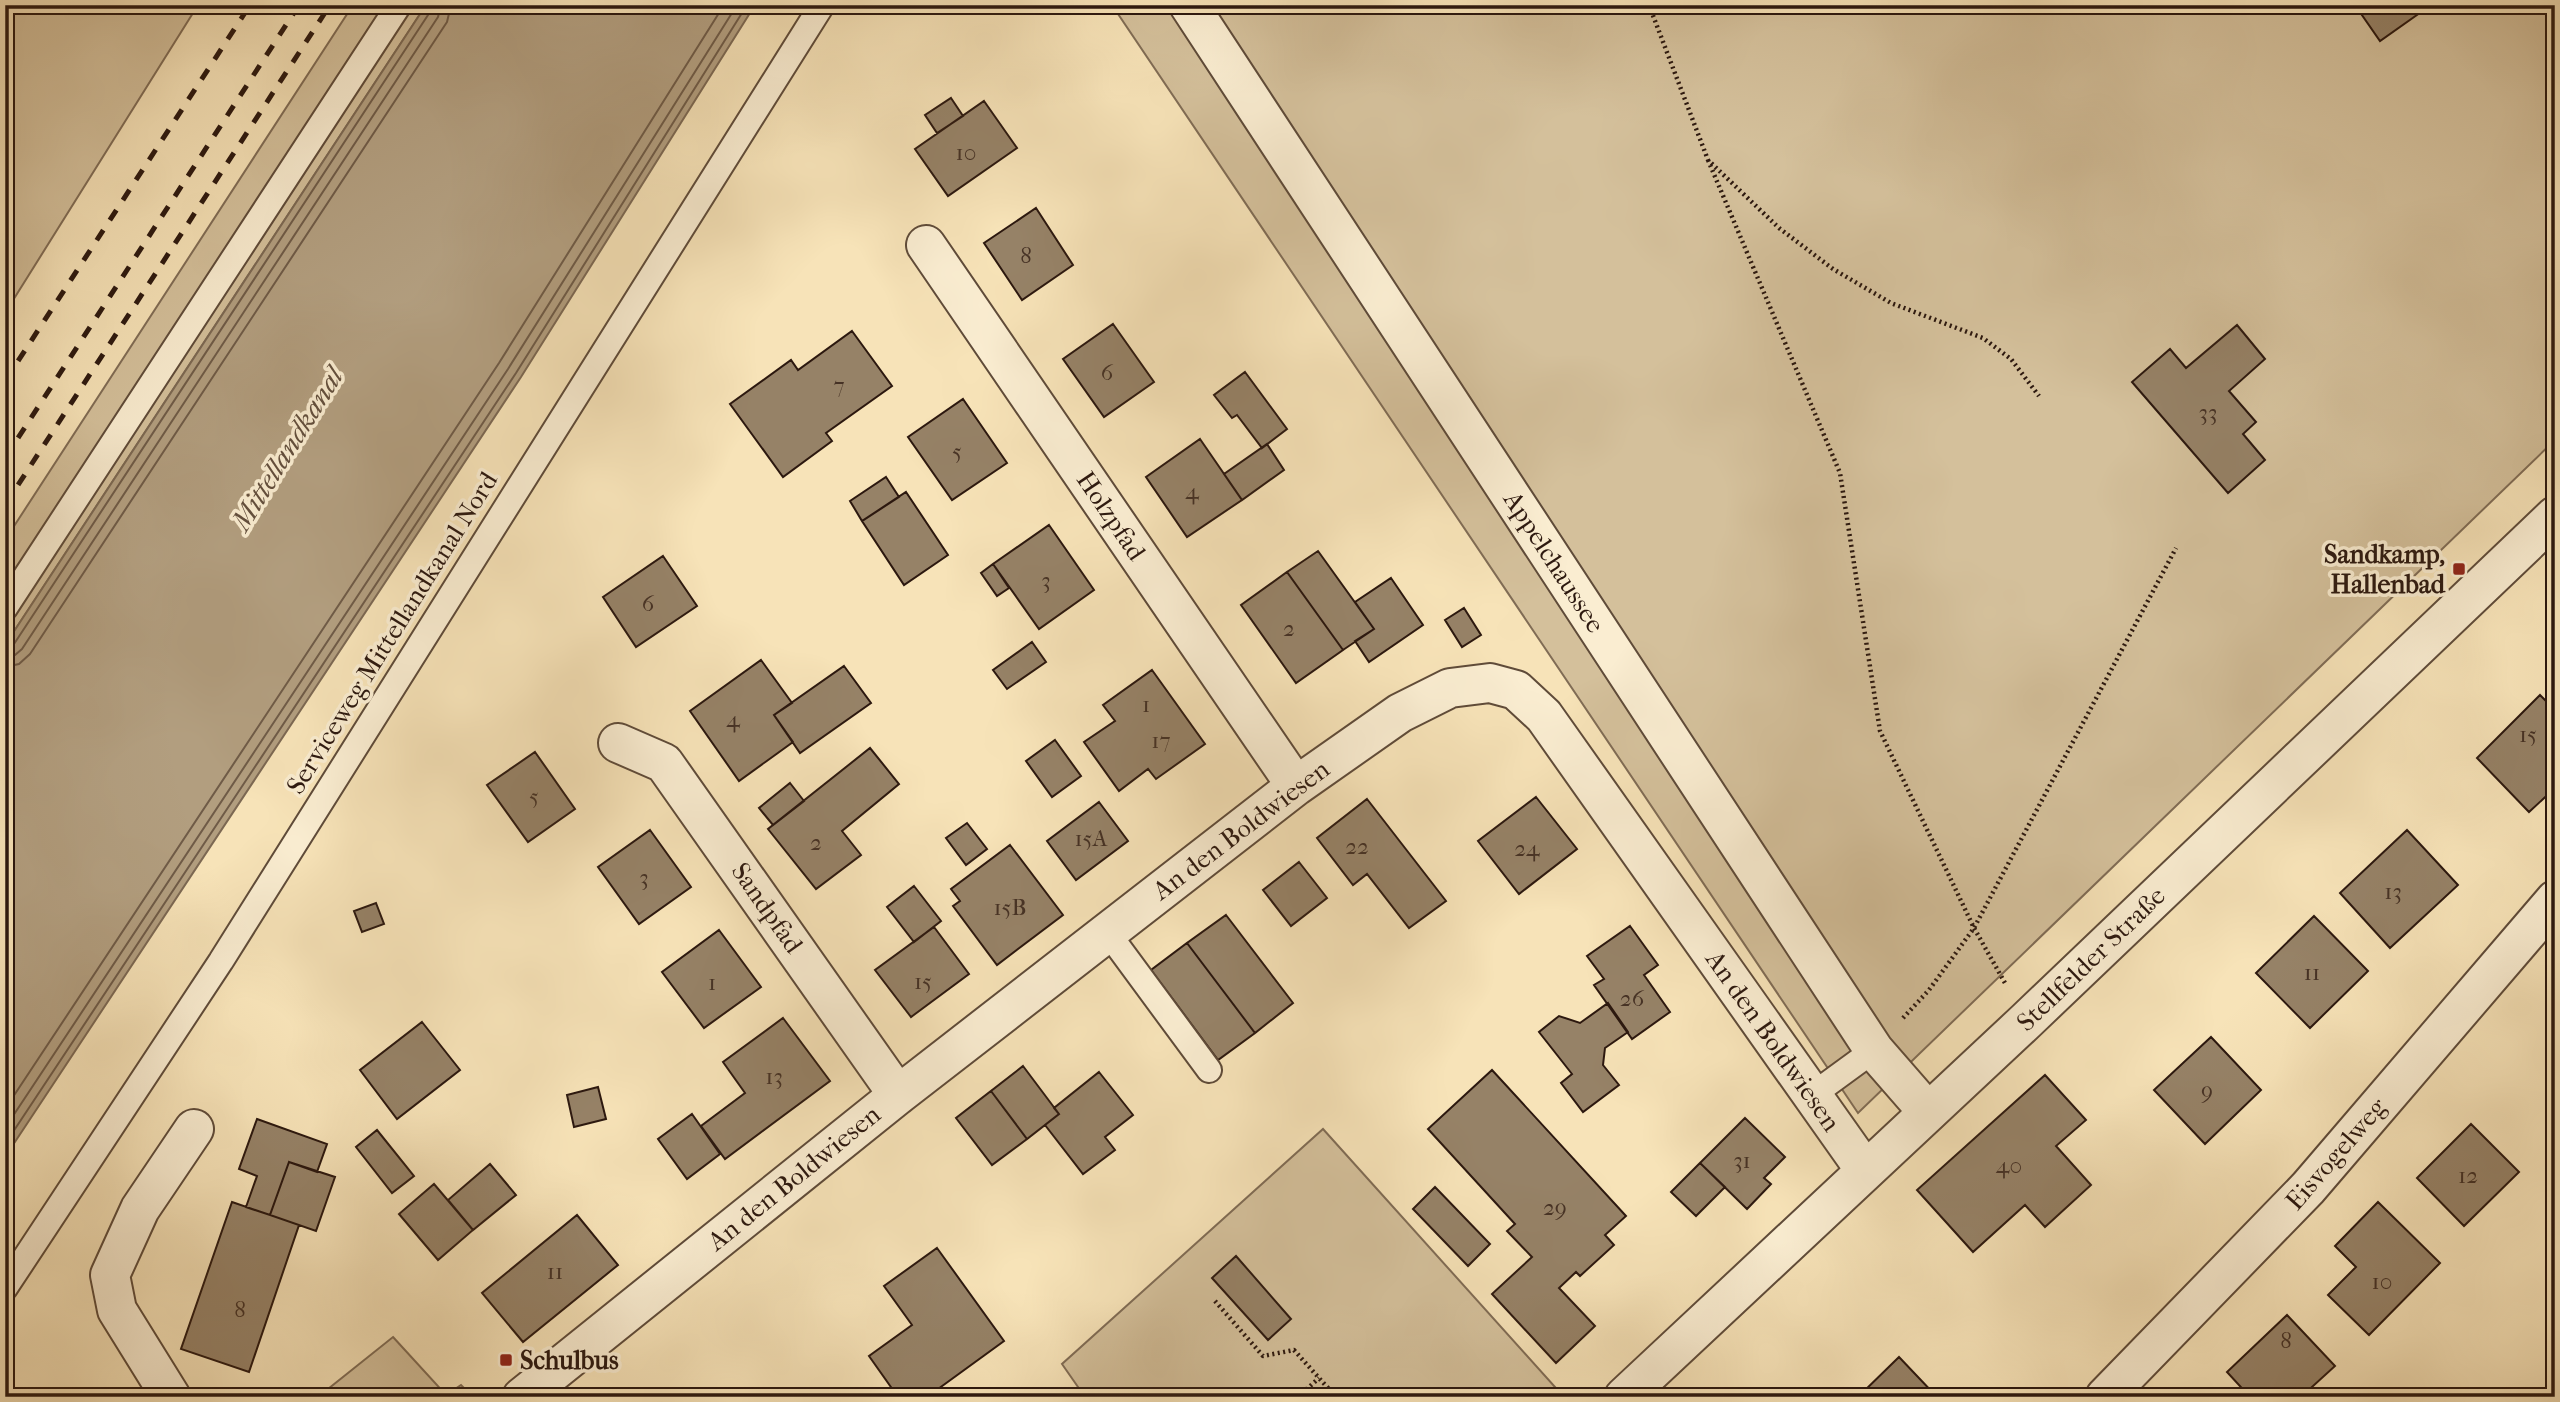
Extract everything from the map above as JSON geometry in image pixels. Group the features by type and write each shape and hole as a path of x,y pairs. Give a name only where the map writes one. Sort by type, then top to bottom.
{"street":[{"name":"Appelchaussee","path":"1189,5 1874,1050 1928,1112"},
{"name":"Holzpfad","path":"926,245 1296,786"},
{"name":"Stellfelder Straße","path":"1624,1397 2026,1021 2555,516"},
{"name":"An den Boldwiesen","path":"522,1397 898,1095 1296,786 1400,713 1450,688 1490,683 1516,690 1544,716 1865,1170"},
{"name":"Sandpfad","path":"618,743 664,763 898,1095"},
{"name":"Eisvogelweg","path":"2105,1397 2308,1188 2555,900"},
{"path":"171,1397 117,1310 110,1275 140,1209 194,1129"}],"lane":[{"path":"5,608 399,5"},
{"name":"Serviceweg Mittellandkanal Nord","path":"5,1288 222,961 822,5"},
{"path":"1108,933 1209,1070"},
{"path":"1811,1096 1874,1050"}],"path":[{"path":"1649,5 1708,160 1840,472 1880,731 1974,928 2026,1021"},
{"path":"1708,160 1779,229 1833,269 1891,303 1983,338 2011,359 2039,396"},
{"path":"1874,1050 1929,990 1974,928 2176,548"},
{"path":"1215,1301 1264,1356 1294,1350 1336,1397"},
{"path":"1298,1397 1319,1378"}],"shaded area":[{"path":"5,5 198,5 5,313"},
{"path":"353,5 426,5 5,645 5,540"},
{"path":"1112,5 2555,5 2555,440 1858,1113"},
{"path":"1323,1129 1564,1397 1085,1397 1062,1364"},
{"path":"393,1337 446,1395 461,1385 471,1395 318,1397"}],"water":[{"name":"Mittellandkanal","path":"426,5 755,5 521,377 5,1157 5,645"}],"building":[{"path":"2355,5 2431,5 2380,41"},
{"path":"951,98 963,116 937,133 925,115"},
{"path":"984,101 1017,148 948,196 915,149"},
{"path":"1036,208 1073,265 1022,300 984,243"},
{"path":"1113,324 1154,382 1104,417 1063,359"},
{"path":"2237,325 2265,359 2229,391 2256,422 2243,434 2265,460 2228,493 2132,382 2170,349 2186,368"},
{"path":"852,331 892,386 826,433 832,441 783,477 730,404 791,360 798,370"},
{"path":"1245,372 1287,429 1262,448 1237,415 1232,418 1214,395"},
{"path":"963,399 1007,463 952,500 908,437"},
{"path":"1200,439 1242,500 1187,537 1146,477"},
{"path":"1267,444 1284,470 1242,500 1224,474"},
{"path":"886,477 899,497 862,521 850,501"},
{"path":"906,492 948,555 904,585 862,521"},
{"path":"1049,525 1094,590 1039,629 993,564"},
{"path":"1318,551 1374,629 1343,650 1287,572"},
{"path":"663,556 697,606 636,647 603,597"},
{"path":"993,564 1009,588 997,596 981,573"},
{"path":"1287,572 1343,650 1296,683 1241,605"},
{"path":"1391,578 1423,625 1369,662 1355,641 1374,629 1355,602"},
{"path":"1464,608 1481,635 1462,647 1445,620"},
{"path":"1032,642 1046,662 1007,689 993,670"},
{"path":"761,660 792,703 774,715 793,742 739,781 690,711"},
{"path":"844,666 871,703 800,753 774,715"},
{"path":"1152,670 1205,744 1156,779 1148,769 1119,791 1084,742 1115,721 1103,705"},
{"path":"2540,695 2555,710 2555,788 2529,812 2477,758"},
{"path":"1055,740 1081,776 1052,797 1026,761"},
{"path":"870,748 899,784 842,831 861,855 816,889 768,829"},
{"path":"535,752 575,809 528,842 487,785"},
{"path":"790,783 804,801 773,825 759,808"},
{"path":"1536,797 1577,849 1519,894 1478,841"},
{"path":"1367,799 1446,901 1409,928 1367,874 1353,885 1317,838"},
{"path":"1099,802 1128,841 1076,880 1047,841"},
{"path":"967,823 987,849 966,865 946,838"},
{"path":"650,830 691,887 639,924 598,867"},
{"path":"2407,830 2458,885 2390,948 2340,893"},
{"path":"1010,845 1063,915 997,965 953,906 960,901 951,889"},
{"path":"1299,862 1327,898 1291,926 1263,890"},
{"path":"914,886 941,921 914,942 887,907"},
{"path":"376,903 384,924 362,932 354,911"},
{"path":"1226,915 1293,1003 1255,1033 1187,943"},
{"path":"2314,916 2368,971 2310,1028 2256,973"},
{"path":"1630,926 1658,965 1644,975 1670,1012 1632,1039 1594,985 1604,979 1587,956"},
{"path":"934,927 969,974 911,1017 875,970"},
{"path":"719,930 761,987 704,1028 662,972"},
{"path":"1187,943 1255,1033 1218,1060 1151,970"},
{"path":"1608,1003 1628,1032 1605,1048 1603,1065 1619,1085 1583,1112 1561,1083 1572,1074 1539,1032 1559,1016 1580,1023"},
{"path":"783,1018 830,1081 725,1159 701,1126 745,1093 723,1062"},
{"path":"422,1022 460,1070 397,1119 360,1070"},
{"path":"2211,1037 2261,1090 2205,1144 2154,1090"},
{"path":"1023,1066 1059,1114 1027,1139 991,1091"},
{"path":"1492,1070 1626,1216 1605,1235 1614,1245 1580,1276 1576,1272 1559,1288 1595,1326 1556,1363 1492,1294 1532,1257 1507,1231 1515,1224 1428,1129"},
{"path":"1099,1072 1133,1115 1105,1137 1115,1150 1083,1174 1045,1125 1059,1114 1054,1108"},
{"path":"2045,1075 2086,1120 2056,1146 2091,1185 2045,1227 2025,1205 1973,1252 1917,1190"},
{"path":"598,1087 606,1119 574,1127 567,1095"},
{"path":"991,1091 1027,1139 992,1165 956,1118"},
{"path":"692,1114 720,1154 687,1179 658,1139"},
{"path":"1745,1118 1785,1157 1764,1178 1771,1184 1747,1209 1700,1163"},
{"path":"257,1119 327,1144 317,1172 289,1162 270,1215 246,1207 257,1176 239,1169"},
{"path":"2471,1124 2519,1172 2464,1226 2417,1178"},
{"path":"377,1130 414,1176 392,1193 356,1147"},
{"path":"289,1162 335,1177 316,1231 270,1215"},
{"path":"1700,1163 1725,1187 1696,1216 1671,1192"},
{"path":"490,1164 516,1195 473,1230 448,1200"},
{"path":"434,1184 473,1230 438,1260 399,1214"},
{"path":"1435,1187 1490,1244 1468,1266 1413,1209"},
{"path":"232,1202 299,1225 249,1372 181,1349"},
{"path":"2378,1202 2440,1263 2369,1335 2328,1295 2356,1267 2335,1246"},
{"path":"577,1215 618,1265 523,1342 482,1293"},
{"path":"937,1248 1004,1341 927,1397 898,1397 869,1356 912,1325 884,1286"},
{"path":"1236,1256 1291,1319 1268,1340 1212,1278"},
{"path":"2287,1315 2335,1366 2301,1397 2250,1397 2227,1372"},
{"path":"1899,1357 1937,1397 1858,1397"}],"railway":[{"path":"5,381 250,5"},
{"path":"5,458 299,5"},
{"path":"5,505 330,5"}],"place":[{"name":"Sandkamp, Hallenbad","path":"2459,569"},
{"name":"Schulbus","path":"506,1360"}]}
